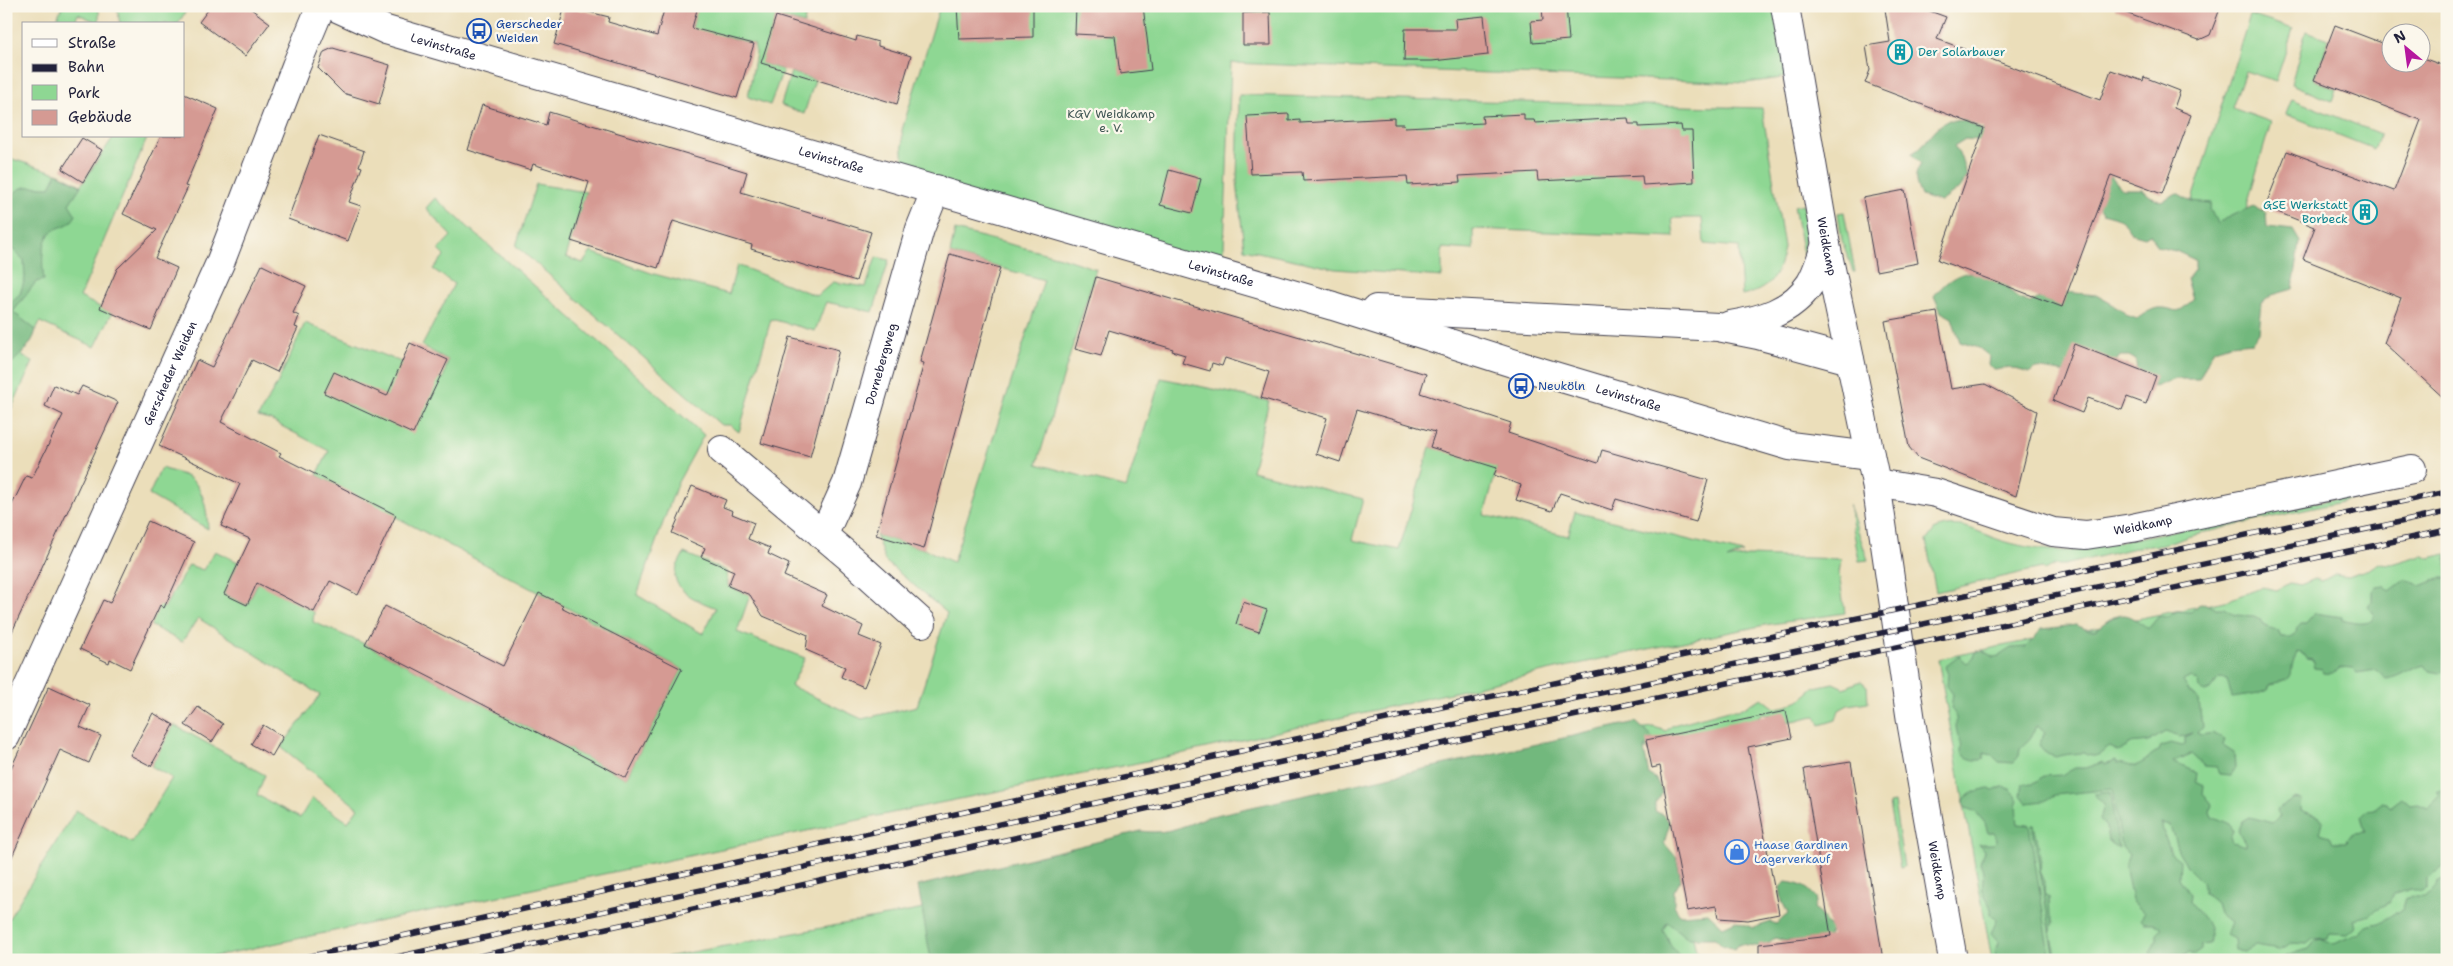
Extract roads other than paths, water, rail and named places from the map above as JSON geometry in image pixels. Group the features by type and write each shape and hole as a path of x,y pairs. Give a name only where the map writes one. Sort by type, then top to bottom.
{"street":[{"name":"Gerscheder Weiden","path":"6,736 216,272 321,6"},
{"name":"Levinstraße","path":"333,6 386,30 1333,306 1528,368 1790,446 1870,456"},
{"name":"Weidkamp","path":"1785,6 1826,245 1876,483 1912,721 1952,960"},
{"name":"Dornebergweg","path":"823,536 847,483 920,228 936,189"},
{"name":"Levinstraße","path":"1718,328 1751,322 1776,314 1793,303 1810,283 1826,245"},
{"name":"Levinstraße","path":"1333,306 1718,328 1758,335 1850,360"},
{"path":"722,450 922,623"},
{"name":"Weidkamp","path":"1876,483 1936,493 2053,532 2086,535 2132,528 2412,469"}],"railway":[{"path":"293,960 1400,716 2447,492"},
{"path":"383,960 1404,735 2447,512"},
{"path":"462,960 1408,751 2447,530"}],"place":[{"name":"Gerscheder Weiden","path":"479,31"},
{"name":"Der Solarbauer","path":"1900,52"},
{"name":"GSE Werkstatt Borbeck","path":"2365,212"},
{"name":"Neuköln","path":"1521,386"},
{"name":"Haase Gardinen Lagerverkauf","path":"1737,852"}],"park label":[{"name":"KGV Weidkamp e. V.","path":"1111,121"}]}
